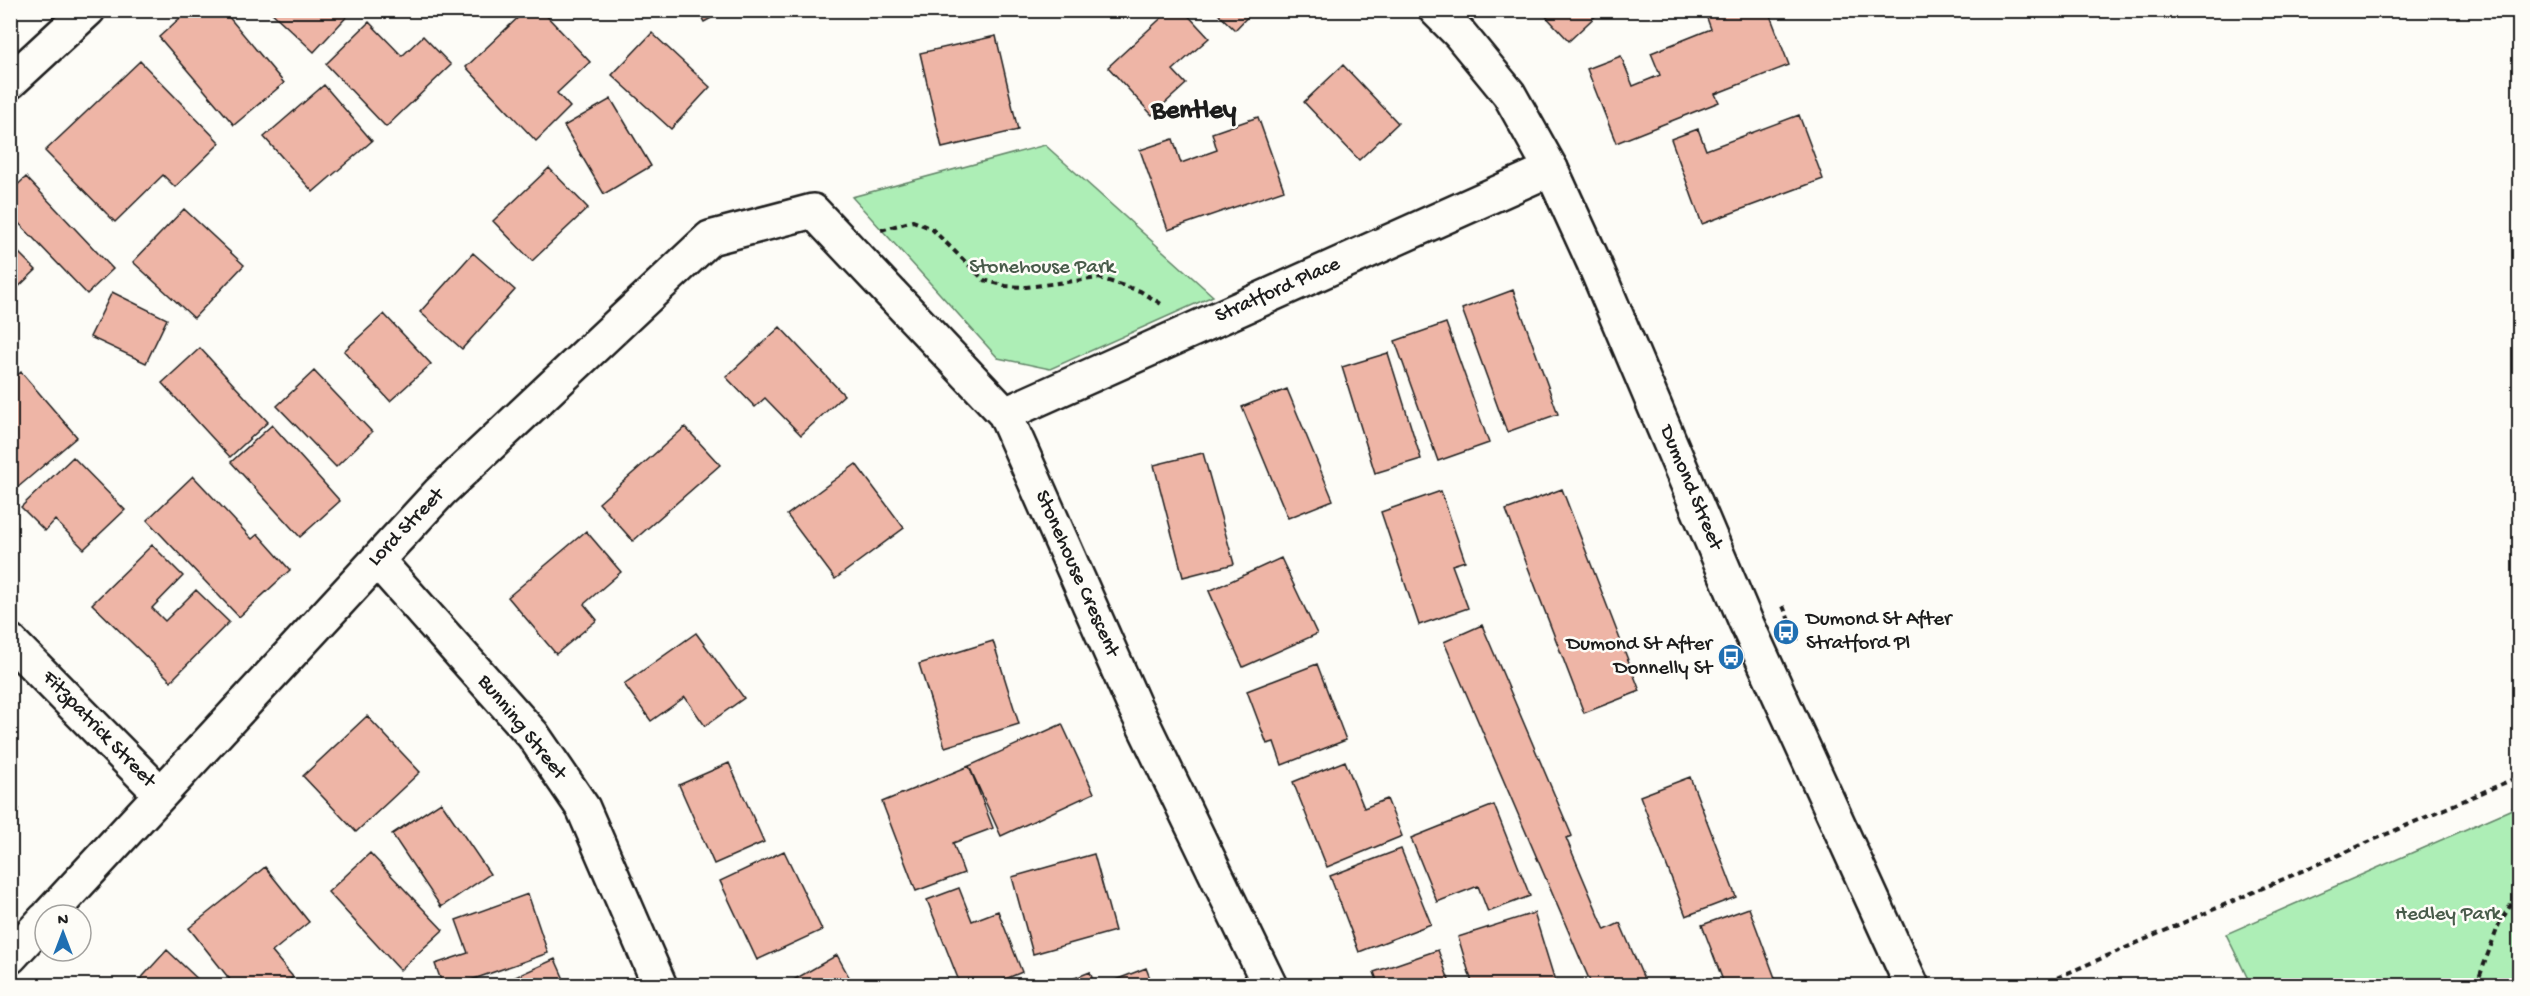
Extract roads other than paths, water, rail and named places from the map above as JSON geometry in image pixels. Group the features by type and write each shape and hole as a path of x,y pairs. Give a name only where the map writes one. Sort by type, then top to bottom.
{"street":[{"path":"10,82 88,10"},
{"name":"Dumond Street","path":"1436,10 1459,33 1509,94 1551,169 1594,263 1746,622 1912,986"},
{"name":"Stratford Place","path":"1005,414 1551,169"},
{"name":"Stonehouse Crescent","path":"813,211 1005,414 1133,703 1270,986"},
{"name":"Lord Street","path":"60,903 440,492 710,238 813,211"},
{"name":"Bunning Street","path":"376,560 533,735 583,808 660,986"},
{"name":"Fitzpatrick Street","path":"10,641 160,793"},
{"path":"10,957 33,932"}],"place":[{"name":"Dumond St After Stratford Pl","path":"1786,632"},
{"name":"Dumond St After Donnelly St","path":"1731,657"}],"district":[{"name":"Bentley","path":"1194,112"}],"park label":[{"name":"Stonehouse Park","path":"1042,268"},
{"name":"Hedley Park","path":"2448,915"}]}
